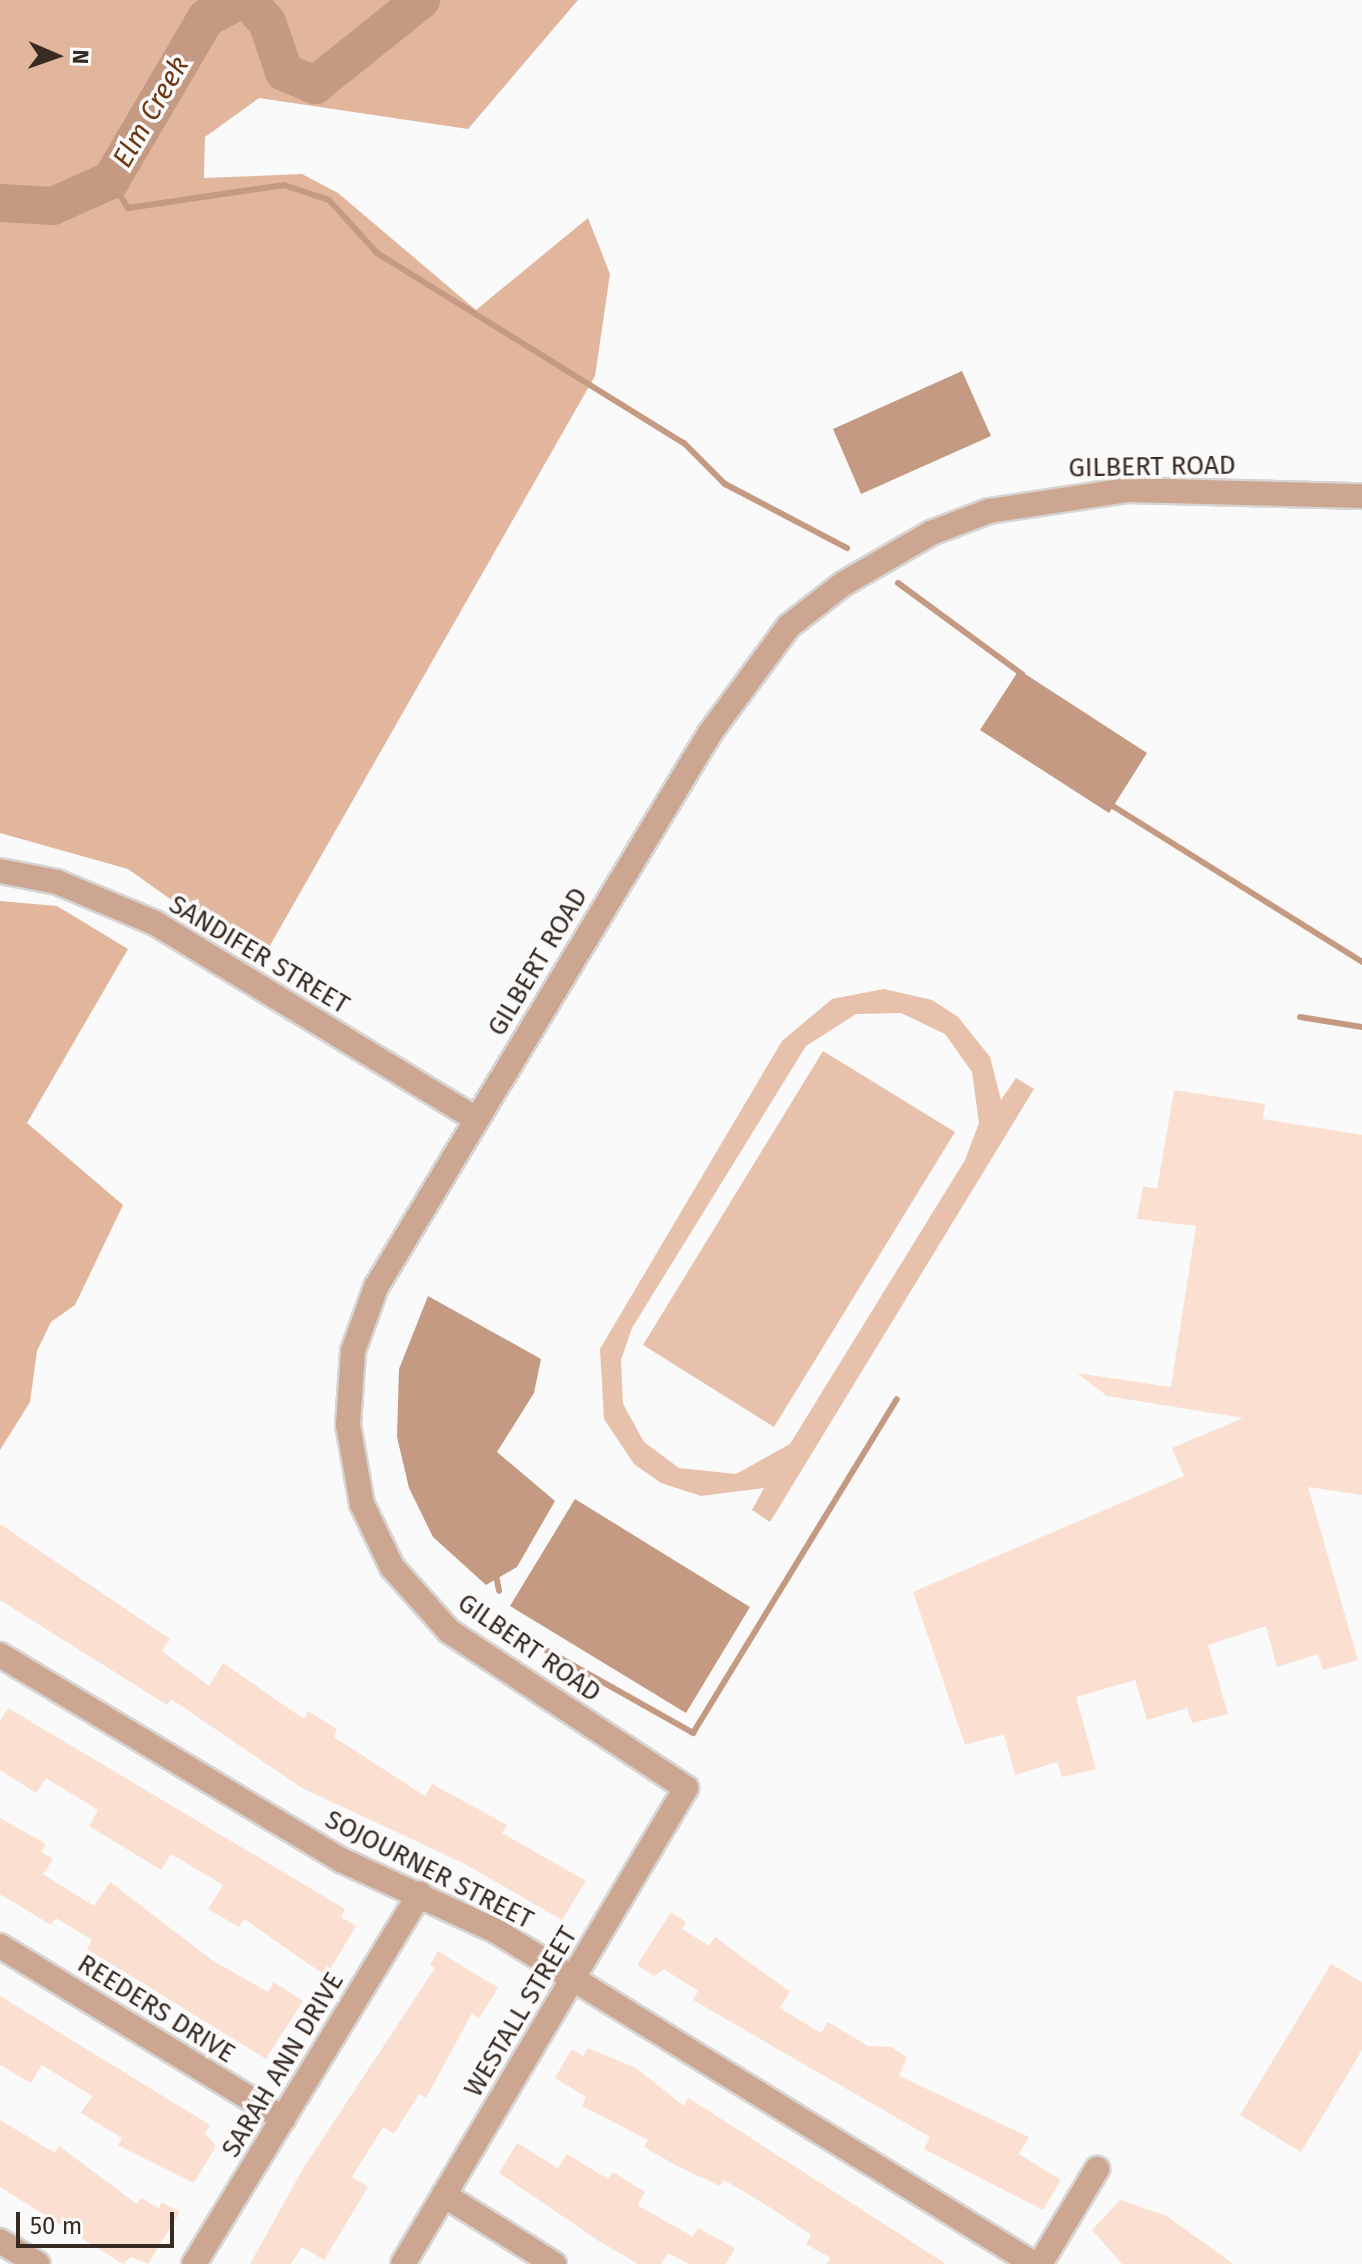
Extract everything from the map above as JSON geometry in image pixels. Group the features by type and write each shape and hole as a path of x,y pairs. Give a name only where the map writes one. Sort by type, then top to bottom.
{"street":[{"name":"GILBERT ROAD","path":"686,1788 449,1631 392,1567 362,1504 348,1425 353,1351 376,1287 750,671 789,626 843,584 931,533 1071,493 1362,496"},
{"name":"SANDIFER STREET","path":"0,871 57,882 155,923 476,1119"},
{"name":"SOJOURNER STREET","path":"0,1655 341,1860 420,1894 573,1979 1037,2264"},
{"name":"WESTALL STREET","path":"403,2264 686,1788"},
{"name":"SARAH ANN DRIVE","path":"194,2264 420,1894"},
{"name":"REEDERS DRIVE","path":"0,1946 283,2119"},
{"path":"1037,2264 1097,2169"},
{"path":"444,2195 554,2264"},
{"path":"0,2241 38,2264"}],"shaded area":[{"path":"0,0 578,0 468,129 259,98 205,137 204,178 302,174 338,193 476,310 588,218 610,274 595,376 260,963 128,869 0,833"},
{"path":"962,371 991,436 861,494 833,429"},
{"path":"1019,670 1147,753 1109,813 980,730"},
{"path":"0,901 57,906 128,949 27,1123 123,1205 75,1305 51,1322 37,1351 30,1402 0,1450"},
{"path":"884,989 932,1000 958,1017 990,1057 1001,1100 1016,1078 1034,1089 770,1522 752,1510 764,1488 701,1496 661,1483 634,1464 604,1419 600,1349 782,1041 832,999","holes":["901,1013 945,1034 972,1072 979,1123 965,1160 790,1444 736,1474 679,1468 644,1442 623,1404 621,1360 632,1328 806,1046 856,1014"]},
{"path":"823,1051 955,1132 774,1427 643,1345"},
{"path":"428,1296 541,1359 534,1393 497,1452 555,1501 517,1567 486,1585 433,1537 409,1488 397,1437 399,1369"},
{"path":"575,1499 750,1607 686,1713 510,1606"}],"building":[{"path":"1174,1090 1265,1104 1263,1119 1362,1135 1362,1495 1308,1487 1358,1660 1323,1670 1318,1654 1277,1667 1266,1626 1208,1645 1228,1714 1192,1723 1187,1708 1147,1720 1135,1680 1076,1697 1096,1769 1062,1777 1057,1762 1015,1775 1004,1734 965,1745 913,1592 1184,1476 1172,1448 1243,1418 1107,1396 1077,1373 1171,1387 1196,1226 1137,1219 1143,1186 1157,1189"},
{"path":"0,1524 170,1639 162,1651 209,1686 223,1663 304,1719 308,1711 337,1729 334,1737 425,1796 432,1784 507,1825 502,1833 586,1881 562,1920 463,1863 302,1788 171,1699 167,1705 0,1600"},
{"path":"8,1708 345,1909 341,1917 356,1926 326,1976 244,1919 239,1927 208,1909 223,1885 171,1854 161,1870 89,1826 98,1810 46,1778 36,1793 0,1770 0,1721"},
{"path":"0,1818 46,1844 41,1852 53,1859 43,1874 94,1906 110,1882 212,1960 268,1992 274,1982 303,2001 266,2059 87,1949 92,1940 56,1918 51,1925 0,1894"},
{"path":"671,1912 686,1922 682,1929 709,1946 715,1937 790,1992 780,2008 821,2033 828,2022 868,2046 891,2047 907,2057 899,2076 1029,2137 1019,2154 1061,2180 1043,2210 924,2149 930,2137 693,2000 698,1991 664,1969 654,1976 637,1965"},
{"path":"438,1951 498,1988 479,2018 472,2013 426,2098 419,2094 394,2134 383,2127 352,2177 368,2187 324,2260 302,2247 291,2264 250,2264 304,2167 435,1968 430,1965"},
{"path":"1331,1964 1362,1982 1362,2050 1301,2152 1240,2115"},
{"path":"0,1996 210,2125 205,2133 216,2146 194,2183 118,2145 122,2138 81,2113 92,2096 42,2065 31,2083 0,2065"},
{"path":"588,2048 636,2068 684,2106 688,2098 946,2264 827,2264 831,2258 806,2244 811,2235 771,2208 724,2180 720,2186 677,2166 644,2147 648,2140 582,2106 586,2097 555,2078 572,2049 583,2056"},
{"path":"0,2120 55,2153 59,2146 137,2204 141,2198 159,2208 162,2202 180,2212 148,2264 131,2257 123,2264 0,2187"},
{"path":"517,2143 558,2168 567,2154 608,2179 613,2172 645,2192 637,2205 693,2237 698,2228 735,2248 726,2264 689,2264 668,2253 661,2264 638,2264 499,2173"},
{"path":"1120,2200 1167,2216 1233,2264 1122,2264 1092,2230"}],"waterway":[{"name":"Elm Creek","path":"0,203 53,206 111,180 206,18 240,0"},
{"name":"Elm Creek","path":"247,0 267,22 284,72 315,85 421,0"},
{"path":"111,180 128,208 284,185 329,200 377,253 684,443 725,484 847,548"},
{"path":"898,583 1022,674"},
{"path":"1108,803 1362,962"},
{"path":"1300,1017 1362,1027"},
{"path":"505,1620 507,1628 693,1733 897,1399"},
{"path":"496,1575 499,1591"}]}
